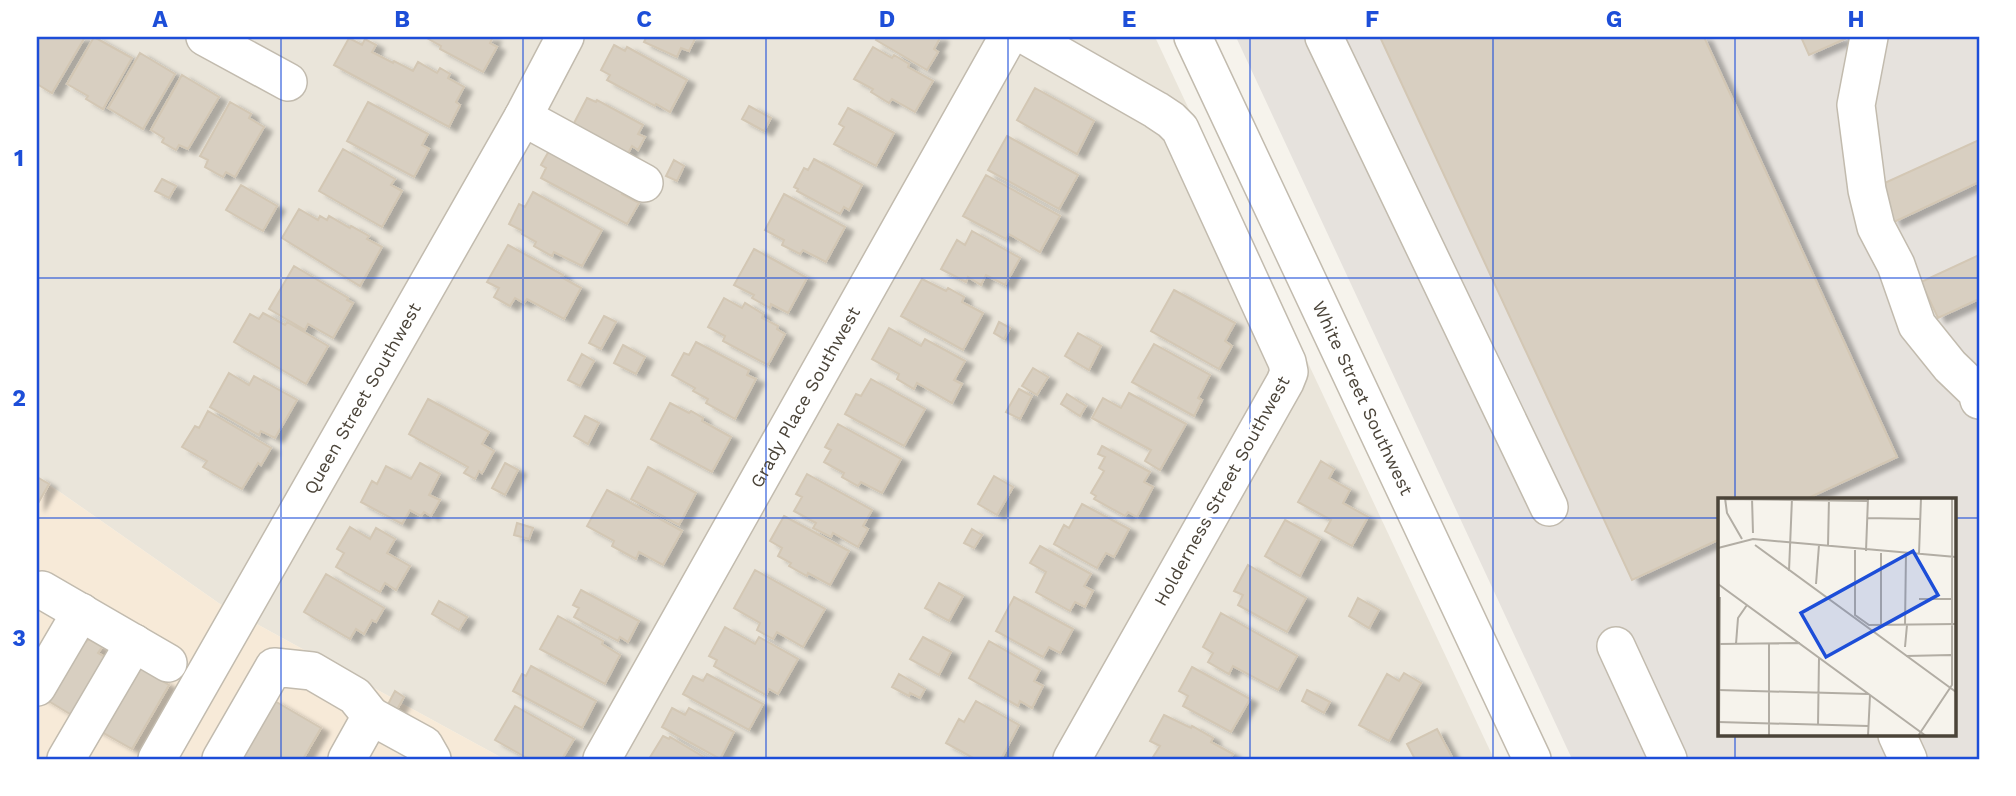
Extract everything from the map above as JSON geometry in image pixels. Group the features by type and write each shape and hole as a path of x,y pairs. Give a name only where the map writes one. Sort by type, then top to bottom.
{"street":[{"path":"205,37 288,82"},
{"name":"Queen Street Southwest","path":"157,759 523,117 565,37"},
{"name":"Grady Place Southwest","path":"602,759 1008,37"},
{"name":"Holderness Street Southwest","path":"1028,37 1156,110 1180,130 1287,362 1289,372 1072,759"},
{"name":"White Street Southwest","path":"1193,37 1532,759"},
{"path":"1324,37 1549,507"},
{"path":"1869,37 1856,105 1867,190 1877,227 1896,265 1917,325 1950,366 1977,392 1979,400"},
{"path":"523,117 644,183"},
{"path":"43,590 168,663"},
{"path":"37,687 81,612"},
{"path":"230,631 274,667 312,671 355,696 371,716 424,745 432,759"},
{"path":"66,759 134,643"},
{"path":"1616,646 1668,759"},
{"path":"221,759 274,667"},
{"path":"347,759 371,716"},
{"path":"1897,736 1908,759"}],"shaded area":[{"path":"37,37 1155,37 1494,759 504,759 220,604 37,476"},
{"path":"1236,37 1979,37 1979,759 1572,759"},
{"path":"37,476 220,604 504,759 37,759"}],"building":[{"path":"37,37 85,37 52,93 37,84"},
{"path":"94,37 132,58 103,109 86,99 88,96 67,84"},
{"path":"425,37 493,37 490,43 497,47 483,72 440,49 441,46"},
{"path":"643,37 696,37 689,51 681,48 677,57 644,42 646,38"},
{"path":"878,37 940,38 934,49 938,52 927,70 876,40"},
{"path":"1380,37 1704,37 1897,457 1808,498 1718,498 1718,540 1632,580"},
{"path":"1801,37 1844,37 1845,39 1809,55"},
{"path":"349,38 362,45 365,39 376,45 372,52 413,71 418,62 437,73 440,68 450,74 448,78 464,87 456,102 460,105 449,127 334,65"},
{"path":"614,45 625,51 627,47 687,80 670,112 607,80 610,75 601,70"},
{"path":"873,47 892,58 894,55 909,64 908,67 933,81 915,112 892,99 889,103 871,92 873,89 854,79"},
{"path":"140,53 175,74 143,129 108,108"},
{"path":"182,75 219,97 188,149 179,145 176,150 162,142 164,138 151,130"},
{"path":"1035,88 1094,121 1077,154 1017,120"},
{"path":"587,98 596,102 597,100 643,125 638,134 645,137 638,150 632,146 625,159 572,127"},
{"path":"230,102 251,114 249,118 264,127 235,177 226,172 223,177 205,167 208,160 200,156"},
{"path":"368,102 428,134 422,145 429,149 414,177 347,141"},
{"path":"749,106 771,118 764,131 742,119"},
{"path":"848,108 894,133 876,166 834,144 844,127 839,124"},
{"path":"1007,136 1078,175 1059,209 988,170"},
{"path":"1979,140 1979,182 1894,222 1878,186"},
{"path":"554,142 628,182 622,194 639,203 627,224 541,178 546,168 541,165"},
{"path":"343,149 395,179 391,185 402,191 382,227 319,191"},
{"path":"814,159 862,185 849,210 844,207 840,214 794,187 804,168 808,170"},
{"path":"674,160 684,166 677,181 666,176"},
{"path":"986,175 1060,216 1040,252 1009,234 1006,239 963,216"},
{"path":"162,179 176,186 169,198 155,191"},
{"path":"241,185 277,206 263,231 226,210"},
{"path":"533,192 602,230 582,266 554,252 552,256 534,246 536,242 509,224 519,204 525,207"},
{"path":"784,194 845,227 826,262 803,250 800,254 782,245 784,240 765,230"},
{"path":"299,209 318,220 320,216 327,220 329,216 350,228 351,226 382,247 360,286 282,238"},
{"path":"972,231 1020,258 1005,285 986,275 981,285 968,277 966,282 941,269 957,240 965,245"},
{"path":"508,245 581,288 564,319 527,299 524,303 515,298 510,306 494,297 499,288 487,282"},
{"path":"754,249 807,278 788,313 771,304 770,308 752,298 754,295 734,285"},
{"path":"1979,255 1979,299 1938,318 1921,282"},
{"path":"294,266 353,303 333,338 308,324 305,330 269,309"},
{"path":"922,279 946,291 948,288 964,297 962,302 983,313 963,350 901,316"},
{"path":"1174,290 1235,323 1225,341 1232,346 1219,369 1151,331"},
{"path":"724,298 742,308 745,303 763,314 762,318 778,326 777,329 785,334 768,365 723,341 725,336 708,327"},
{"path":"263,313 285,325 287,322 328,346 306,384 234,342 250,314 259,319"},
{"path":"604,316 616,322 601,349 589,343"},
{"path":"999,322 1010,328 1004,339 994,333"},
{"path":"889,328 921,346 925,339 965,361 954,380 962,384 952,403 917,383 914,389 897,379 899,374 872,359"},
{"path":"1078,333 1101,346 1089,370 1065,356"},
{"path":"696,342 749,370 747,375 756,379 735,419 706,403 708,399 693,391 695,388 672,375 684,353 689,355"},
{"path":"1154,344 1210,375 1198,398 1202,400 1194,416 1132,382"},
{"path":"623,345 645,357 636,374 614,363"},
{"path":"582,354 594,361 580,386 568,380"},
{"path":"1033,368 1048,377 1037,395 1022,386"},
{"path":"229,373 249,385 254,376 297,400 275,438 261,431 259,435 210,407"},
{"path":"871,379 925,409 904,446 845,414 856,394 861,396"},
{"path":"1019,389 1032,396 1020,419 1006,412"},
{"path":"1129,393 1186,424 1160,470 1145,461 1151,450 1092,418 1103,398 1121,408"},
{"path":"1067,394 1086,406 1080,416 1061,404"},
{"path":"428,399 489,432 482,444 494,451 482,473 479,471 475,479 464,473 468,467 409,434"},
{"path":"670,403 689,413 691,411 703,418 702,421 731,437 712,472 651,439"},
{"path":"208,411 271,448 242,489 203,467 207,461 182,447 195,426 199,428"},
{"path":"585,416 599,423 588,444 574,436"},
{"path":"838,424 901,459 882,493 861,482 858,486 842,477 844,473 824,462 831,450 825,447"},
{"path":"1102,446 1150,472 1144,482 1153,487 1137,517 1128,512 1125,516 1094,499 1096,496 1091,493 1104,471 1099,468 1105,457 1098,454"},
{"path":"1321,461 1334,469 1329,478 1350,490 1343,503 1368,517 1352,546 1325,531 1331,520 1298,502"},
{"path":"420,463 440,474 429,495 440,500 431,516 424,512 421,516 410,510 402,524 361,502 372,481 377,484 386,466 411,479"},
{"path":"505,463 518,470 505,495 492,488"},
{"path":"648,467 696,493 679,525 631,499"},
{"path":"807,474 872,510 863,526 868,529 858,547 833,533 831,537 813,528 816,523 794,511 802,497 796,494"},
{"path":"994,476 1013,487 997,515 978,504"},
{"path":"37,477 49,484 37,505"},
{"path":"607,490 682,531 663,565 639,552 636,559 612,546 614,541 587,526"},
{"path":"1082,504 1129,529 1114,557 1106,553 1097,568 1054,544 1064,525 1069,528"},
{"path":"784,516 849,551 830,585 789,566 791,563 778,556 782,548 770,541"},
{"path":"1285,520 1320,539 1300,576 1265,556"},
{"path":"517,523 533,528 529,539 514,535"},
{"path":"350,527 370,539 376,528 395,539 387,553 410,566 396,590 385,583 380,592 336,567 344,553 337,549"},
{"path":"972,529 982,535 974,548 964,543"},
{"path":"1040,546 1091,574 1084,586 1093,591 1085,607 1075,602 1070,611 1036,592 1046,572 1030,563"},
{"path":"1248,565 1306,598 1287,632 1238,605 1243,595 1234,591"},
{"path":"755,570 825,609 803,647 777,632 773,639 757,630 760,623 734,608"},
{"path":"326,574 384,608 376,622 372,620 364,634 356,629 350,639 304,612"},
{"path":"939,583 963,596 949,621 925,608"},
{"path":"581,590 639,621 628,642 620,637 618,641 574,617 579,608 573,605"},
{"path":"1014,597 1073,629 1060,653 1049,647 1043,657 996,631"},
{"path":"1358,598 1379,610 1369,628 1349,616"},
{"path":"439,601 467,617 459,630 432,614"},
{"path":"1221,613 1297,656 1278,690 1233,666 1229,674 1208,662 1213,653 1203,647"},
{"path":"558,616 603,641 602,644 620,655 605,684 540,649"},
{"path":"725,627 755,644 759,637 798,659 778,694 769,689 766,695 714,666 717,660 709,656"},
{"path":"923,637 951,652 939,675 910,659"},
{"path":"79,638 86,642 88,639 102,647 98,653 110,660 75,717 37,694"},
{"path":"989,641 1040,670 1034,681 1043,686 1032,708 1020,701 1018,706 969,678"},
{"path":"130,662 169,685 132,749 93,727"},
{"path":"531,666 596,701 582,728 513,691 522,674 526,676"},
{"path":"1192,667 1250,699 1231,732 1183,706 1188,696 1179,691"},
{"path":"1404,673 1421,683 1389,741 1359,725 1387,674 1399,681"},
{"path":"707,674 763,704 749,730 683,694 693,676 703,681"},
{"path":"899,674 925,689 920,698 910,693 909,696 892,687"},
{"path":"1307,690 1330,702 1324,713 1302,701"},
{"path":"395,691 404,697 394,715 385,710"},
{"path":"273,700 321,728 303,759 240,758"},
{"path":"976,701 1019,725 1001,759 975,759 946,743 959,719 964,722"},
{"path":"515,706 574,739 562,759 529,759 495,740"},
{"path":"672,708 685,715 689,708 734,732 720,759 662,727"},
{"path":"1164,715 1213,738 1211,742 1233,754 1230,759 1153,757 1160,746 1150,741"},
{"path":"1437,729 1453,759 1415,759 1407,744"},
{"path":"663,736 669,739 670,737 707,759 649,759"}]}
